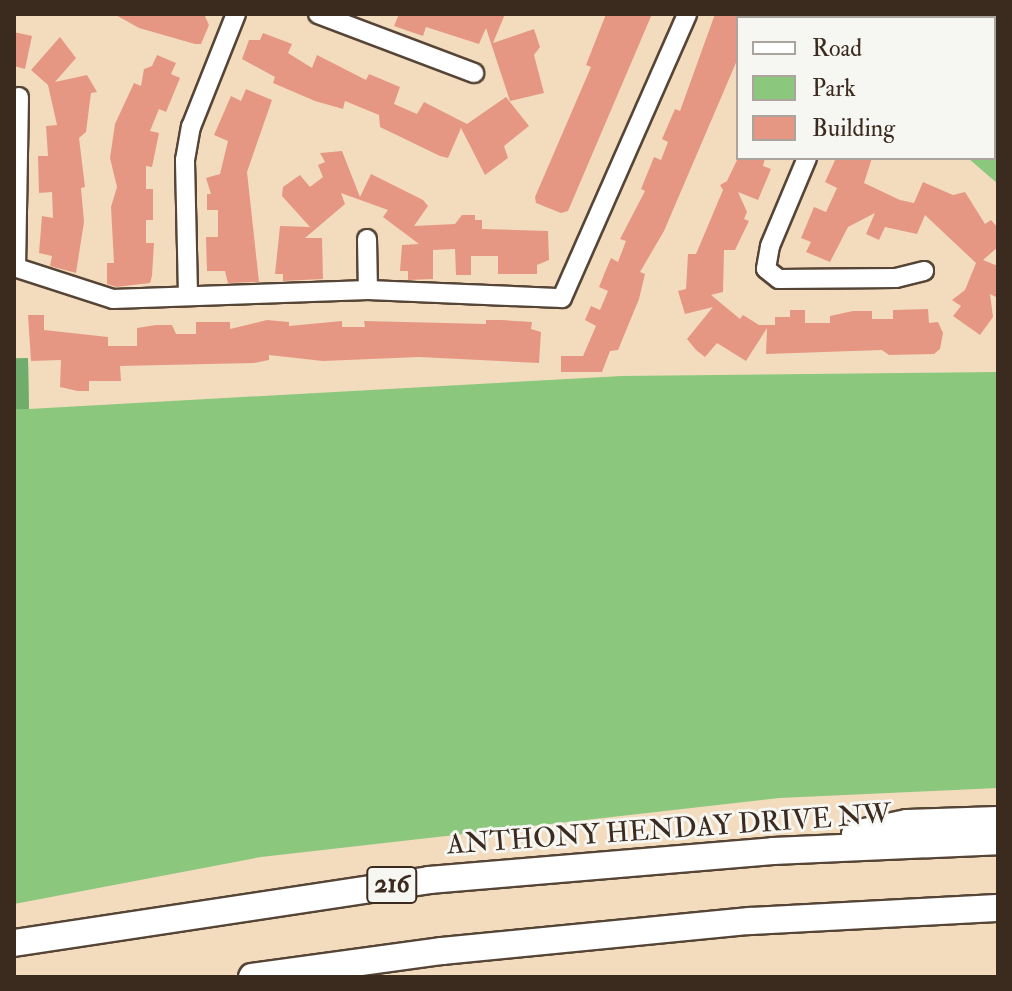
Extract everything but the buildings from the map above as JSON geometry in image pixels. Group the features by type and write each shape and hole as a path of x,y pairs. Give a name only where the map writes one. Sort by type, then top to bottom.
{"highway":[{"path":"773,851 907,823 998,820"},
{"name":"ANTHONY HENDAY DRIVE NW","path":"14,943 429,880 773,851 998,841"},
{"path":"252,977 442,951 750,921 998,908"},
{"path":"935,912 998,916"}],"street":[{"path":"188,294 185,160 191,127 236,14"},
{"path":"318,14 474,73"},
{"path":"19,97 15,268 104,297 368,290 562,298 687,14"},
{"path":"806,160 770,246 766,269 779,279 896,278 924,271"},
{"path":"367,239 368,290"}],"green space":[{"path":"996,21 998,21 998,184 970,160 996,160"},
{"path":"14,358 28,358 29,409 15,409"},
{"path":"28,358 29,409 622,376 998,372 998,788 779,798 261,857 14,904 14,360"}]}
